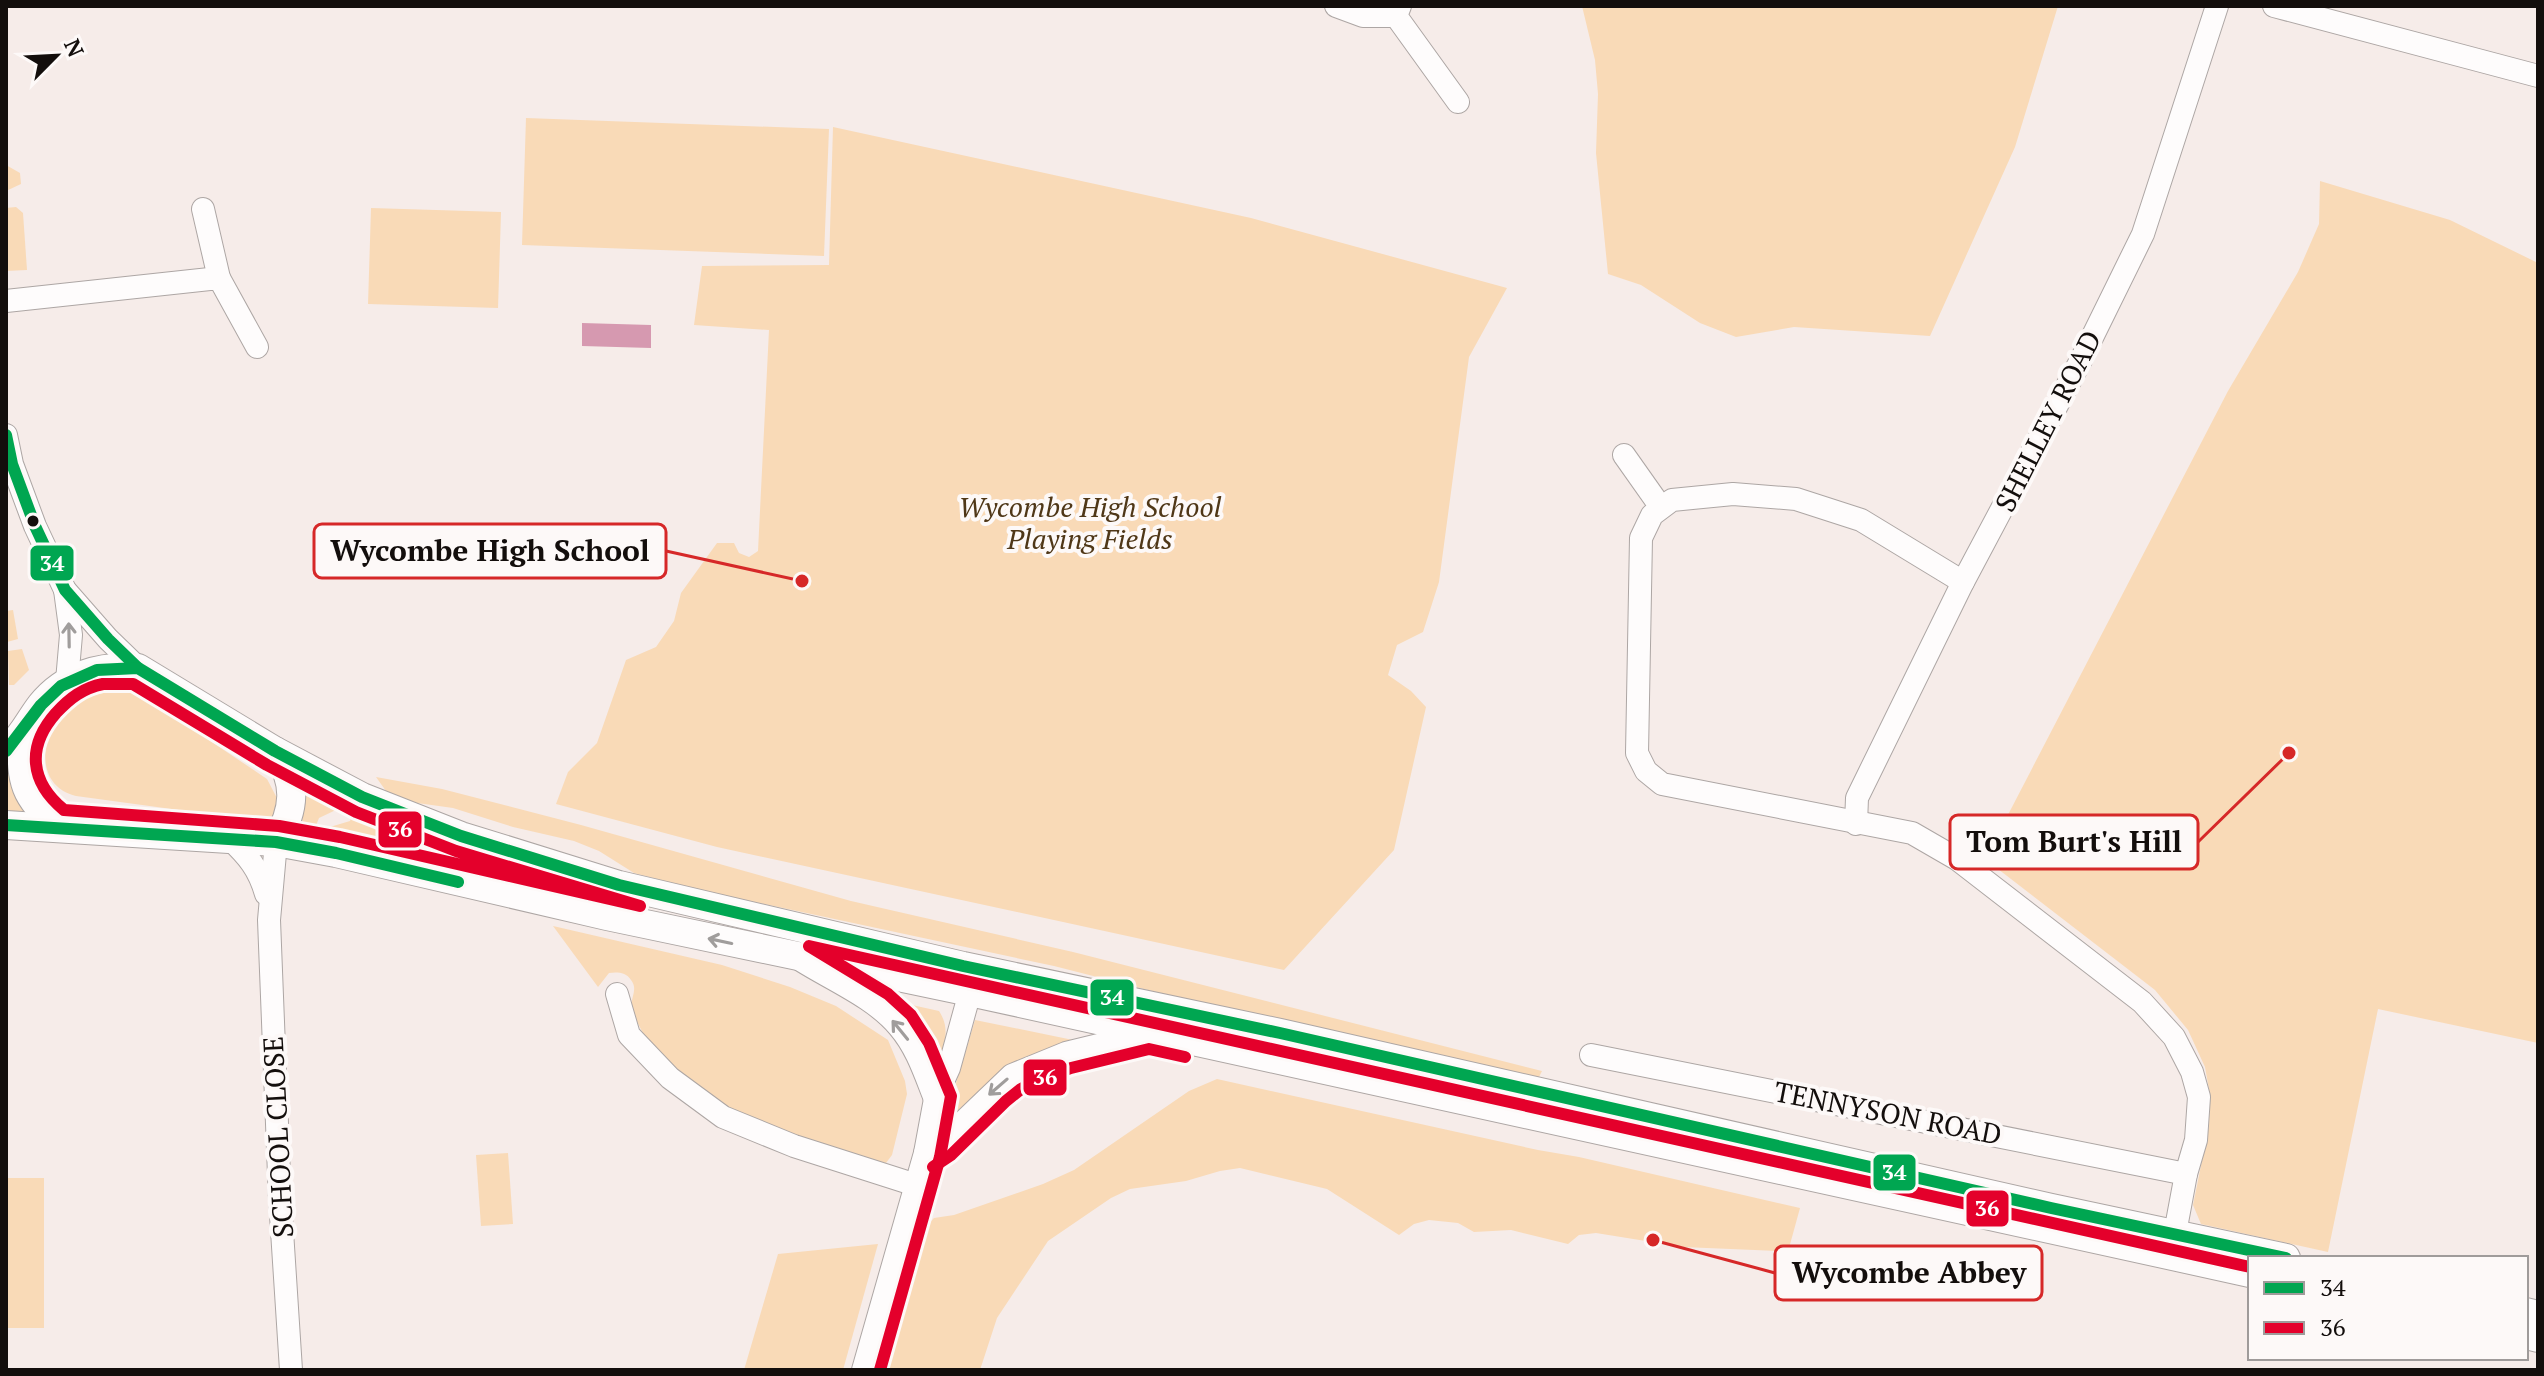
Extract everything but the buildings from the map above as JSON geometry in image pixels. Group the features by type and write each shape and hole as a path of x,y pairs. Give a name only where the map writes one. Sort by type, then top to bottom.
{"main road":[{"path":"58,826 33,804 14,744 41,705 67,681 99,669 116,666 138,668 275,751 362,797 461,836 619,885 966,979 1149,1033 2248,1273"},
{"path":"275,751 286,766 291,783 290,811 276,842"},
{"path":"6,825 229,838 276,842 336,853 796,957 966,979 1280,1033 2051,1208 2277,1256"}],"street":[{"path":"1336,6 1363,16 1398,11 1458,102"},
{"name":"SHELLEY ROAD","path":"1856,824 1857,798 1963,582 2081,360 2143,234 2217,6"},
{"path":"2274,6 2538,76"},
{"path":"203,209 219,278 257,347"},
{"path":"6,301 219,278"},
{"path":"6,435 12,464 35,526 65,590 138,668"},
{"path":"1624,455 1660,506"},
{"path":"1963,582 1861,520 1796,499 1733,494 1672,500 1660,506 1641,538 1637,753 1646,771 1662,784 1912,833 1957,859 2142,1002 2174,1037 2192,1072 2199,1097 2196,1140 2175,1233"},
{"path":"65,590 71,635 67,681"},
{"name":"SCHOOL CLOSE","path":"229,838 258,869 269,903"},
{"name":"SCHOOL CLOSE","path":"276,842 269,903 280,1200 291,1370"},
{"path":"796,957 878,1007 899,1026 915,1050 935,1099"},
{"path":"863,1370 925,1153 935,1099 949,1068 966,979"},
{"path":"617,994 629,1035 670,1078 723,1117 794,1146 916,1185"},
{"path":"925,1153 940,1144 1012,1075 1066,1053 1149,1033"},
{"name":"TENNYSON ROAD","path":"1591,1055 2186,1174"}],"green space":[{"path":"1582,6 2058,6 2015,147 1930,336 1794,327 1736,337 1700,323 1641,285 1608,274 1596,153 1598,94 1595,60"},
{"path":"526,118 829,129 824,256 522,245"},
{"name":"Wycombe High School Playing Fields","path":"833,127 1251,218 1507,288 1469,357 1439,582 1423,632 1397,645 1388,675 1411,691 1426,707 1394,850 1284,970 717,847 556,804 568,772 597,743 626,660 656,647 674,621 681,593 717,543 734,543 739,553 749,557 758,551 769,330 694,325 702,266 829,265"},
{"path":"6,165 20,173 21,184 6,191"},
{"path":"2320,181 2450,220 2538,263 2538,1043 2378,1009 2328,1252 2201,1224 2193,1205 2209,1126 2210,1095 2205,1067 2188,1030 2155,990 1985,859 2228,391 2298,272 2319,224"},
{"path":"16,207 23,213 27,270 6,271 6,208"},
{"path":"371,208 501,212 498,308 368,304"},
{"path":"13,610 18,639 7,642 6,611"},
{"path":"22,649 29,670 14,685 9,685 8,651"},
{"path":"114,691 145,697 267,779 279,802 277,810 268,819 260,821 76,796 62,790 47,770 46,745 51,732 72,706 89,697"},
{"path":"11,764 26,813 6,817 6,766"},
{"path":"376,777 442,789 851,901 1073,952 1542,1071 1539,1077 1195,1002 1054,966 703,891 634,873 599,851 574,841 513,827 453,808 403,801 386,791"},
{"path":"305,791 340,808 319,818 315,828 302,824"},
{"path":"352,814 429,845 427,853 329,832 330,827 350,821"},
{"path":"553,926 722,965 790,987 836,1006 888,1040 905,1081 907,1094 892,1155 886,1163 840,1151 751,1121 701,1097 677,1077 647,1040 632,1009 634,987 629,977 609,973 598,987"},
{"path":"894,1001 939,1011 945,1029 940,1060 935,1060 918,1028"},
{"path":"975,1020 1073,1040 942,1130"},
{"path":"1217,1079 1800,1208 1786,1259 1778,1251 1683,1247 1596,1233 1579,1235 1568,1244 1511,1230 1474,1232 1458,1223 1429,1220 1414,1224 1399,1235 1327,1189 1240,1168 1220,1171 1186,1181 1130,1189 1111,1198 1048,1241 997,1318 980,1370 879,1370 913,1240 934,1218 954,1215 1074,1170 1189,1091"},
{"path":"508,1153 513,1224 481,1226 476,1155"},
{"path":"6,1178 44,1178 44,1328 6,1328"},
{"path":"878,1244 843,1370 744,1370 778,1254"}],"shaded area":[{"path":"582,323 651,325 651,348 582,346"}],"transit line":[{"name":"34","path":"6,435 12,464 35,526 65,590 138,668"},
{"name":"34","path":"6,751 41,705 61,686 97,670 138,668 275,751 362,797 461,836 619,885 963,966 1280,1033 2051,1208 2277,1256"},
{"name":"36","path":"103,684 133,684 267,765 356,812 456,851 640,906 340,837 279,826 64,810 44,788 36,764 36,751 46,726 56,713 83,691 103,684"},
{"name":"34","path":"6,825 276,842 458,882"},
{"name":"36","path":"880,1370 940,1157 951,1096 929,1043 911,1015 888,994 809,946 2248,1267"},
{"name":"36","path":"933,1167 951,1155 1006,1101 1036,1081 1071,1068 1149,1049 1185,1057"}],"place":[{"name":"Wycombe High School","path":"802,581"},
{"name":"Tom Burt's Hill","path":"2289,753"},
{"name":"Wycombe Abbey","path":"1653,1240"}]}
